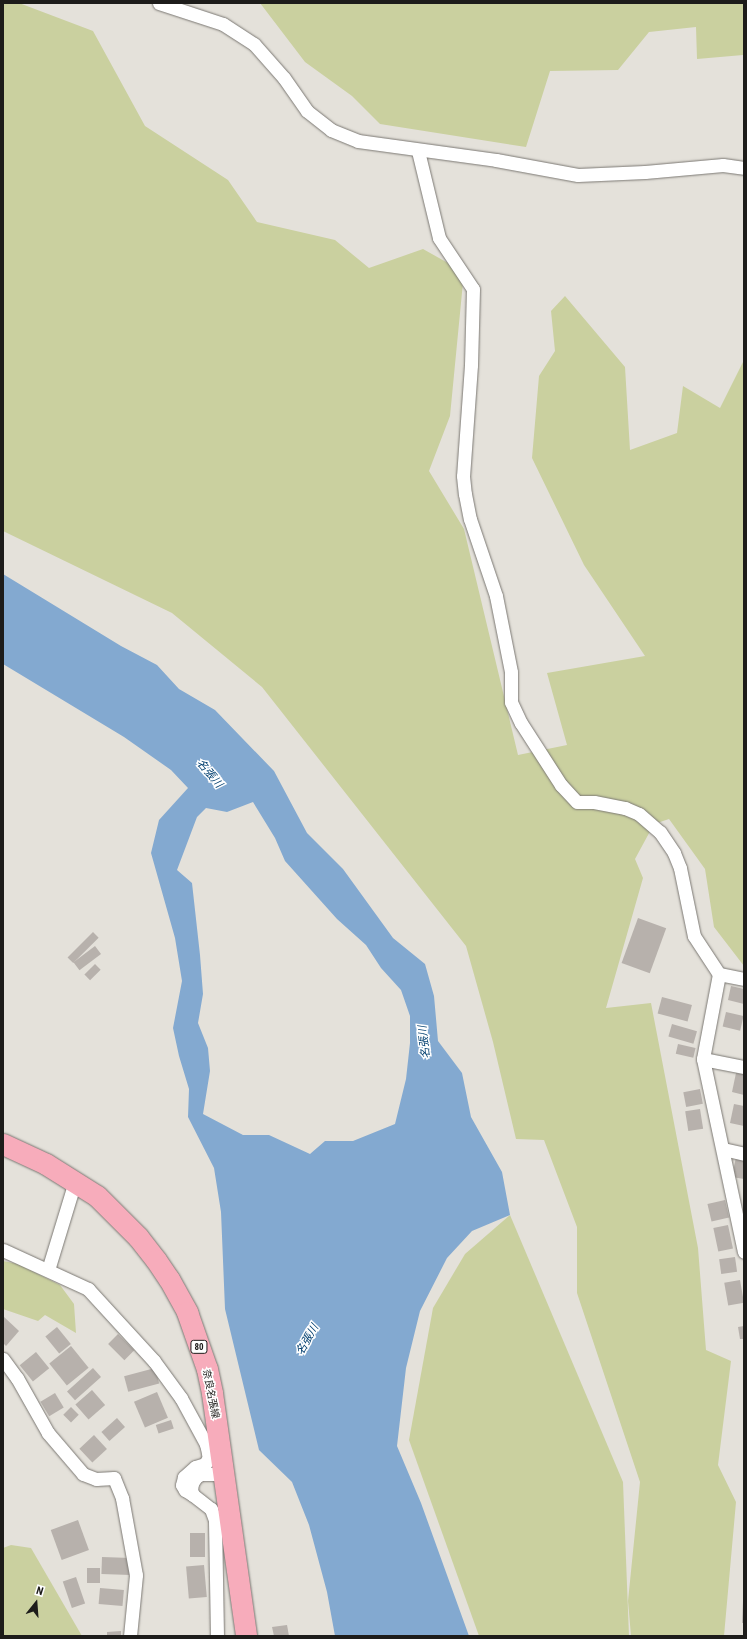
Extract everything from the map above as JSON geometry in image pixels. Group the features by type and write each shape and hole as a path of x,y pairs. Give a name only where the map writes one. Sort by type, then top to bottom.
{"main road":[{"name":"奈良名張線","path":"3,1144 23,1152 75,1181 97,1196 138,1237 169,1279 184,1306 207,1369 246,1636"}],"street":[{"path":"159,3 223,24 254,44 284,78 307,111 331,130 358,141 418,151 496,160 578,175 645,172 723,164 744,168"},
{"path":"418,151 439,238 473,289 473,334 464,486 470,519 496,596 511,672 511,702 521,723 557,778 576,802 594,802 625,808 638,814 660,832 674,853 680,868 694,936 719,974 704,1059 743,1244"},
{"path":"719,974 744,979"},
{"path":"704,1059 744,1067"},
{"path":"723,1149 744,1154"},
{"path":"48,1270 75,1181"},
{"path":"3,1250 88,1289 154,1361 181,1398 206,1444 209,1457 205,1464 190,1470 184,1478 182,1485 184,1490 211,1509 215,1520 217,1636"},
{"path":"3,1359 17,1378 48,1433 83,1474 96,1479 114,1478 122,1498 136,1574 130,1636"},
{"path":"193,1495 192,1483 196,1477 208,1473 223,1474"}],"green space":[{"path":"3,3 19,3 93,31 145,126 228,180 257,222 335,240 369,268 423,249 464,272 450,416 429,471 464,529 518,755 567,745 547,673 645,656 584,565 532,458 539,376 555,351 551,311 565,296 625,367 630,450 677,433 683,386 720,408 744,360 744,966 714,927 705,869 669,819 654,824 635,859 643,878 606,1008 651,1003 698,1248 706,1350 731,1361 718,1465 736,1502 724,1636 631,1636 628,1601 640,1482 577,1293 577,1227 544,1140 516,1139 493,1042 466,946 262,687 172,613 3,531"},
{"path":"260,3 744,3 744,51 743,55 697,59 696,27 649,32 618,70 550,71 526,147 380,124 352,96 305,62"},
{"path":"510,1215 623,1482 629,1636 479,1636 409,1440 433,1308 465,1254"},
{"path":"3,1261 18,1264 60,1285 74,1304 76,1333 45,1315 38,1321 3,1309"},
{"path":"11,1545 31,1548 82,1636 3,1636 3,1548"}],"water":[{"name":"名張川","path":"3,574 121,646 157,665 179,689 215,710 274,771 307,833 343,869 393,938 425,964 434,996 438,1041 462,1073 471,1117 502,1172 510,1215 472,1231 447,1258 420,1311 406,1368 397,1446 421,1503 469,1636 335,1636 327,1592 309,1525 292,1482 259,1450 225,1309 221,1212 214,1168 188,1117 189,1089 179,1056 173,1028 182,981 175,938 151,853 159,820 188,788 171,770 124,737 3,664","holes":["253,802 275,838 285,861 337,919 366,945 381,968 401,990 410,1016 410,1043 406,1079 395,1124 353,1141 325,1141 310,1154 269,1135 243,1135 203,1114 210,1071 208,1048 198,1023 203,994 200,955 192,883 177,870 197,817 206,808 227,812"]}],"building":[{"path":"638,918 666,928 650,973 622,963"},
{"path":"93,932 99,938 73,963 68,957"},
{"path":"95,946 101,954 79,970 73,962"},
{"path":"95,964 101,970 90,980 84,975"},
{"path":"731,986 744,989 744,1004 728,1000"},
{"path":"662,997 692,1005 688,1021 658,1013"},
{"path":"726,1012 744,1016 740,1031 723,1027"},
{"path":"672,1024 697,1031 693,1044 668,1036"},
{"path":"678,1044 696,1048 693,1058 676,1054"},
{"path":"736,1073 744,1074 744,1095 732,1092"},
{"path":"700,1089 703,1104 686,1107 683,1092"},
{"path":"734,1104 744,1106 744,1126 730,1123"},
{"path":"700,1109 703,1129 688,1131 685,1111"},
{"path":"736,1157 744,1159 744,1179 732,1177"},
{"path":"725,1200 729,1218 712,1222 707,1204"},
{"path":"728,1225 733,1248 718,1252 713,1228"},
{"path":"735,1257 737,1272 721,1274 719,1259"},
{"path":"740,1280 744,1303 728,1305 724,1283"},
{"path":"3,1316 19,1331 6,1346 3,1343"},
{"path":"744,1326 744,1339 740,1339 738,1327"},
{"path":"57,1327 71,1344 59,1354 45,1336"},
{"path":"118,1334 134,1350 124,1360 108,1344"},
{"path":"71,1346 89,1368 67,1385 49,1364"},
{"path":"36,1352 49,1368 33,1382 20,1365"},
{"path":"93,1368 101,1377 75,1400 67,1391"},
{"path":"155,1368 159,1383 128,1392 124,1376"},
{"path":"92,1390 105,1405 89,1420 75,1404"},
{"path":"157,1392 168,1418 145,1428 134,1402"},
{"path":"55,1393 64,1408 49,1416 40,1402"},
{"path":"71,1407 79,1415 71,1423 63,1415"},
{"path":"117,1418 125,1427 109,1441 101,1432"},
{"path":"171,1420 174,1429 159,1434 156,1425"},
{"path":"94,1435 107,1449 92,1463 79,1449"},
{"path":"78,1520 89,1550 62,1560 51,1530"},
{"path":"190,1533 205,1533 205,1557 190,1557"},
{"path":"102,1557 131,1558 130,1575 101,1574"},
{"path":"204,1565 207,1597 189,1598 186,1567"},
{"path":"87,1568 100,1568 100,1583 87,1583"},
{"path":"76,1577 85,1603 72,1608 63,1582"},
{"path":"100,1588 124,1590 123,1606 99,1604"},
{"path":"743,1601 744,1623 742,1623"},
{"path":"287,1625 289,1636 274,1636 272,1627"},
{"path":"121,1631 121,1636 107,1636 107,1632"}]}
